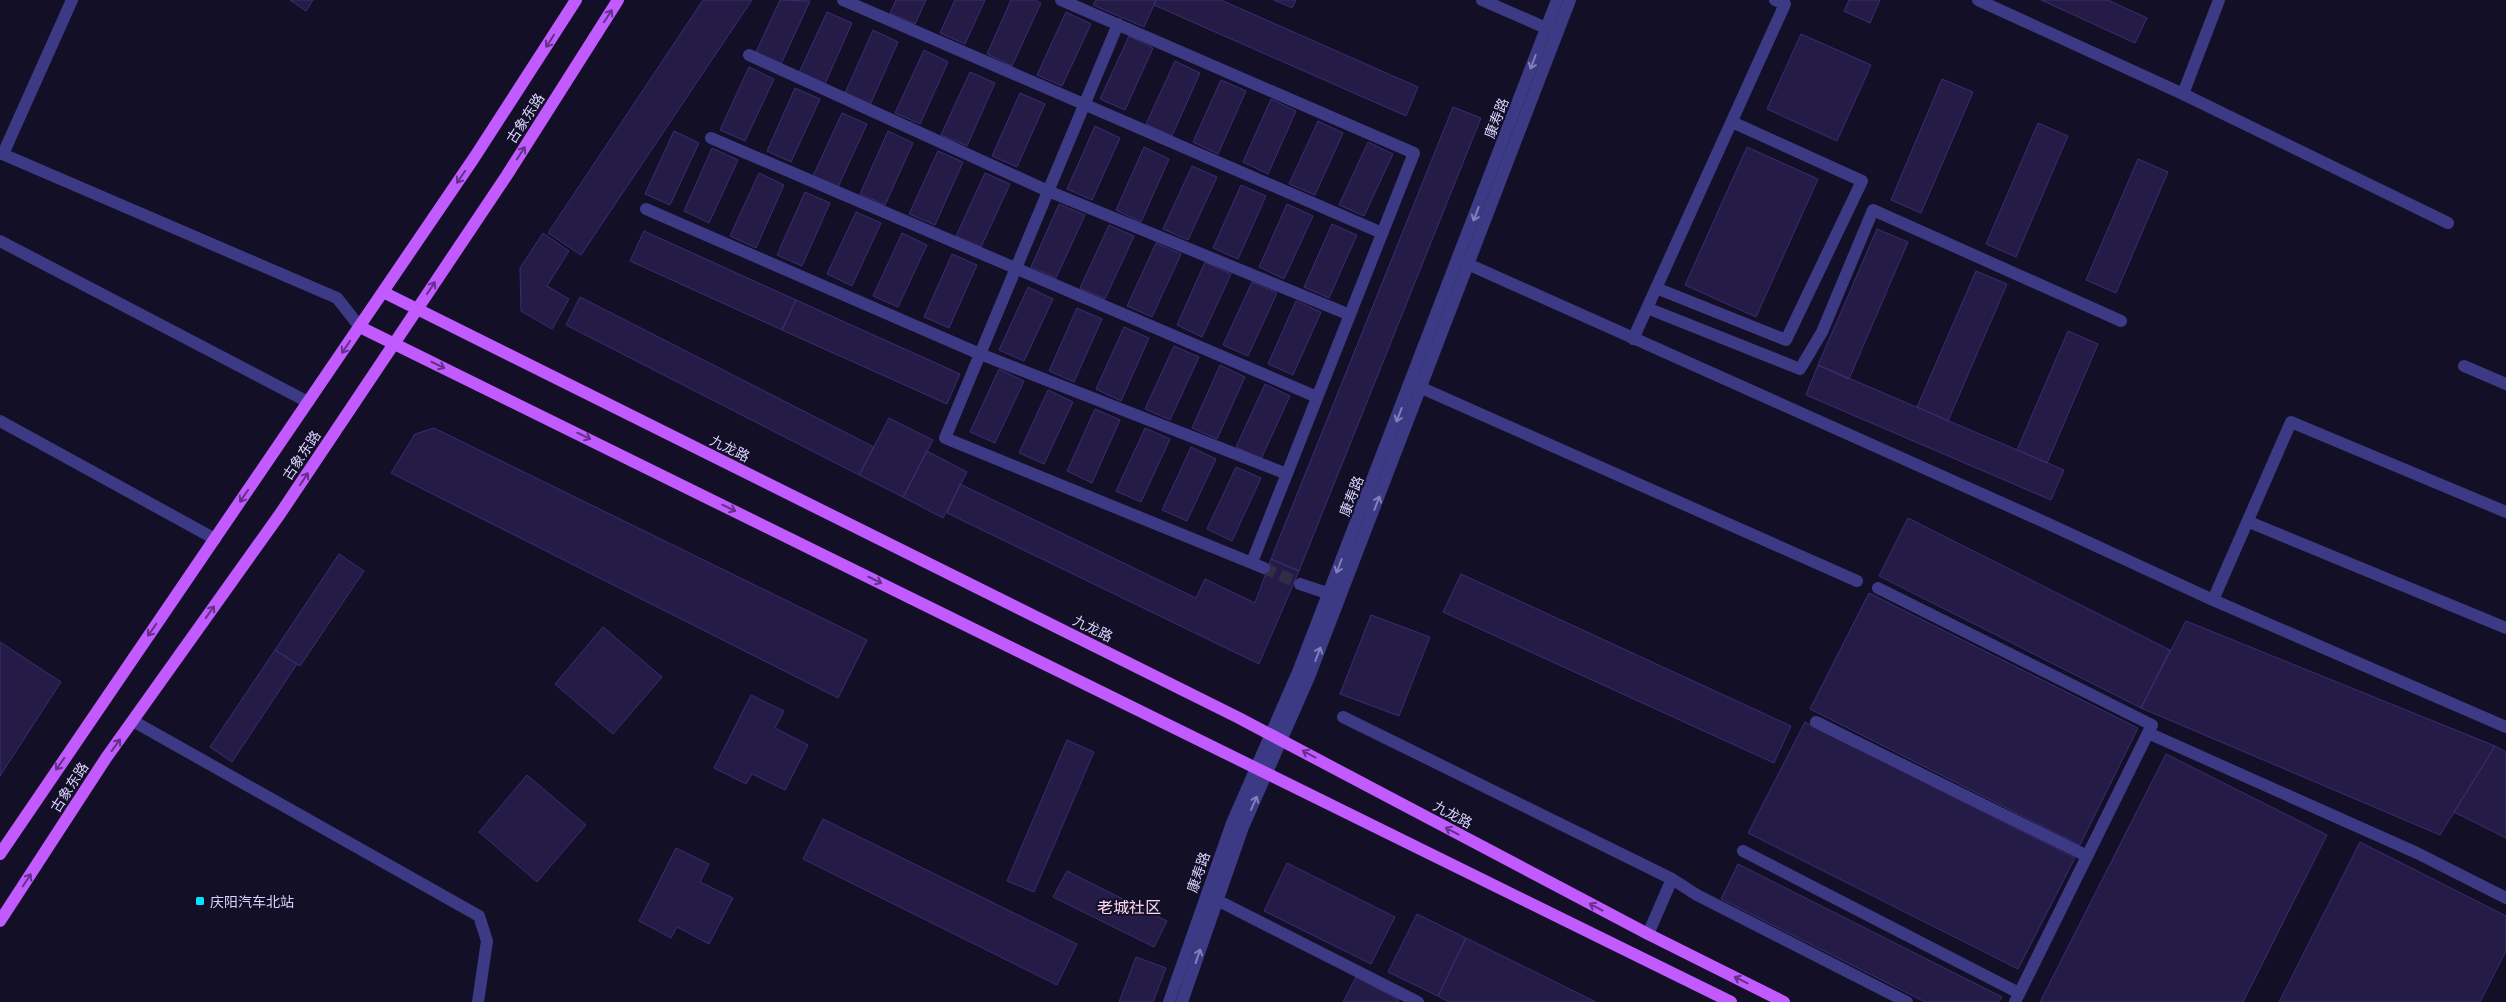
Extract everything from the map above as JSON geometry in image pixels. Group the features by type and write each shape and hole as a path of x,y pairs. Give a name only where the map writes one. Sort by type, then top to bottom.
{"main road":[{"name":"古象东路","path":"0,854 474,158 576,0"},
{"name":"古象东路","path":"0,921 133,721 280,514 417,309 618,0"},
{"name":"九龙路","path":"383,292 1276,737 1648,934 1784,1002"},
{"path":"360,327 1731,1002"}],"street":[{"path":"72,0 1,154 337,298 360,327"},
{"path":"843,0 1382,233"},
{"path":"1062,0 1118,24 1414,153 1287,474 1258,565 945,438 1118,24"},
{"path":"1482,0 1552,31"},
{"name":"康寿路","path":"1552,31 1557,0"},
{"name":"康寿路","path":"1182,1002 1232,823 1262,770 1276,737 1417,386 1552,31 1570,0"},
{"path":"1633,339 1785,4 1775,0"},
{"path":"1978,0 2183,94 2448,222"},
{"path":"2183,94 2219,0"},
{"path":"749,55 1048,191 1350,315"},
{"path":"1656,288 1786,340 1862,181 1732,122"},
{"path":"711,138 1317,397"},
{"path":"646,209 980,354 1287,474"},
{"path":"1647,308 1800,369 1822,332 1873,210 2121,321"},
{"path":"0,241 308,402"},
{"path":"1464,262 2214,600 2506,727"},
{"path":"2464,366 2506,384"},
{"path":"1417,386 1857,581"},
{"path":"0,421 215,539"},
{"path":"2214,600 2291,422 2506,512"},
{"path":"2249,522 2506,628"},
{"path":"1300,584 1334,595"},
{"path":"1744,851 2017,997 2152,725 1878,588"},
{"path":"1343,717 1672,879 1698,895 1907,1002"},
{"path":"133,721 480,916 487,941 478,1002"},
{"path":"1816,722 2087,856"},
{"path":"2148,733 2417,853 2506,898"},
{"path":"1648,934 1672,879"},
{"path":"1212,897 1418,1002"},
{"name":"康寿路","path":"1169,1002 1212,897"}],"building":[{"path":"290,0 313,0 306,11"},
{"path":"703,0 752,0 581,255 548,233"},
{"path":"780,0 810,1 781,64 756,52"},
{"path":"896,0 926,0 915,24 890,13"},
{"path":"955,0 985,0 965,44 940,33"},
{"path":"1011,0 1035,0 1041,3 1012,66 987,54"},
{"path":"1096,0 1156,0 1144,27 1093,5"},
{"path":"1156,0 1221,0 1418,87 1406,116 1154,5"},
{"path":"1274,0 1296,0 1292,8"},
{"path":"1849,0 1880,0 1870,23 1844,11"},
{"path":"2041,0 2108,0 2147,18 2135,43"},
{"path":"827,12 852,23 824,86 798,75"},
{"path":"1066,12 1091,24 1062,86 1037,75"},
{"path":"873,30 898,42 870,105 845,93"},
{"path":"1801,34 1871,65 1837,141 1767,109"},
{"path":"1129,36 1153,48 1125,110 1100,99"},
{"path":"924,50 948,62 920,124 895,113"},
{"path":"1175,61 1200,73 1172,136 1146,124"},
{"path":"749,67 774,79 745,141 720,130"},
{"path":"970,72 995,83 967,146 941,135"},
{"path":"1942,79 1973,92 1921,213 1891,200"},
{"path":"1221,80 1246,91 1218,154 1193,142"},
{"path":"795,88 820,99 791,162 767,151"},
{"path":"1020,93 1045,104 1017,167 992,156"},
{"path":"1271,99 1296,111 1268,174 1243,162"},
{"path":"1453,107 1481,118 1299,571 1271,559"},
{"path":"842,113 867,124 838,187 813,176"},
{"path":"1318,121 1343,133 1315,195 1289,184"},
{"path":"2038,123 2068,136 2016,257 1986,244"},
{"path":"1095,126 1120,138 1092,200 1067,189"},
{"path":"674,131 699,143 670,205 645,194"},
{"path":"888,131 913,143 885,205 860,194"},
{"path":"1368,142 1393,154 1364,216 1339,205"},
{"path":"1144,147 1169,159 1141,222 1116,210"},
{"path":"1747,147 1818,179 1756,317 1685,285"},
{"path":"712,148 738,160 709,223 684,211"},
{"path":"938,151 963,162 935,225 909,214"},
{"path":"2138,159 2168,172 2116,293 2086,280"},
{"path":"1192,166 1217,177 1188,240 1163,229"},
{"path":"759,173 784,185 756,248 730,236"},
{"path":"985,173 1010,184 981,247 956,236"},
{"path":"1241,185 1266,196 1238,259 1213,248"},
{"path":"805,192 830,203 802,266 777,255"},
{"path":"1059,204 1085,215 1056,278 1031,267"},
{"path":"1287,204 1313,216 1284,279 1259,267"},
{"path":"856,212 881,223 852,286 827,274"},
{"path":"1332,224 1357,235 1329,298 1304,287"},
{"path":"1109,225 1134,236 1105,299 1080,288"},
{"path":"1877,229 1908,242 1849,379 1818,365"},
{"path":"644,231 796,300 782,330 630,261"},
{"path":"543,233 569,251 547,286 569,299 552,329 521,311 520,268"},
{"path":"902,233 927,245 898,307 873,296"},
{"path":"1156,243 1181,254 1152,317 1127,306"},
{"path":"952,254 977,265 949,328 924,317"},
{"path":"1205,262 1231,274 1202,337 1177,325"},
{"path":"1976,271 2007,284 1948,421 1917,407"},
{"path":"1252,282 1277,293 1248,356 1223,345"},
{"path":"1028,287 1053,299 1024,361 999,350"},
{"path":"580,297 874,447 859,475 566,325"},
{"path":"796,300 960,374 947,404 782,330"},
{"path":"1296,301 1321,312 1293,375 1268,364"},
{"path":"1077,308 1102,319 1074,382 1049,371"},
{"path":"1124,327 1149,338 1121,401 1096,389"},
{"path":"2068,331 2098,344 2047,463 2017,450"},
{"path":"1174,346 1199,357 1170,420 1145,409"},
{"path":"1220,365 1245,377 1217,439 1192,428"},
{"path":"1818,365 2064,470 2051,500 1806,395"},
{"path":"999,369 1024,381 995,443 970,432"},
{"path":"1265,384 1290,396 1261,459 1236,447"},
{"path":"1048,390 1073,402 1044,464 1019,453"},
{"path":"1095,409 1120,420 1092,483 1067,471"},
{"path":"889,418 933,440 903,497 859,475"},
{"path":"434,428 867,640 838,698 391,473 415,434"},
{"path":"1145,428 1170,439 1141,502 1116,491"},
{"path":"1191,447 1216,459 1187,521 1162,510"},
{"path":"927,451 967,472 943,518 903,497"},
{"path":"1236,467 1261,478 1232,541 1207,529"},
{"path":"960,484 1196,598 1205,579 1255,603 1271,559 1299,571 1259,664 947,513"},
{"path":"1908,518 2170,650 2141,708 1879,576"},
{"path":"339,554 364,571 300,666 275,650"},
{"path":"1461,574 1791,726 1774,763 1443,612"},
{"path":"1869,593 2138,728 2080,845 1810,709"},
{"path":"1371,615 1430,637 1399,716 1340,694"},
{"path":"2186,621 2495,746 2440,835 2141,708"},
{"path":"603,627 662,677 613,734 555,684"},
{"path":"0,642 61,682 0,776"},
{"path":"275,650 297,664 232,762 210,747"},
{"path":"751,695 784,711 775,728 808,745 785,790 752,774 746,784 714,768"},
{"path":"1805,722 2075,858 2018,969 1748,833"},
{"path":"1067,740 1094,752 1034,892 1007,881"},
{"path":"2495,746 2506,752 2506,838 2454,812"},
{"path":"2166,754 2327,835 2243,1002 2040,1002"},
{"path":"527,775 586,825 537,882 479,832"},
{"path":"823,819 1077,944 1057,985 803,859"},
{"path":"2360,842 2506,916 2506,951 2480,1002 2279,1002"},
{"path":"676,848 709,864 700,882 733,898 709,944 677,927 671,938 639,921"},
{"path":"1287,863 1395,917 1371,964 1264,911"},
{"path":"1738,864 2002,997 1999,1002 1925,1002 1721,899"},
{"path":"1067,871 1167,921 1154,947 1053,897"},
{"path":"1417,914 1466,938 1438,996 1388,972"},
{"path":"1466,938 1596,1002 1449,1002 1438,996"},
{"path":"1136,957 1166,968 1153,1002 1119,1002"},
{"path":"1356,977 1399,1000 1398,1002 1343,1002"}],"tunnel":[{"path":"1264,568 1300,584"}],"place":[{"name":"庆阳汽车北站","path":"200,901"}],"district":[{"name":"老城社区","path":"1129,906"}]}
